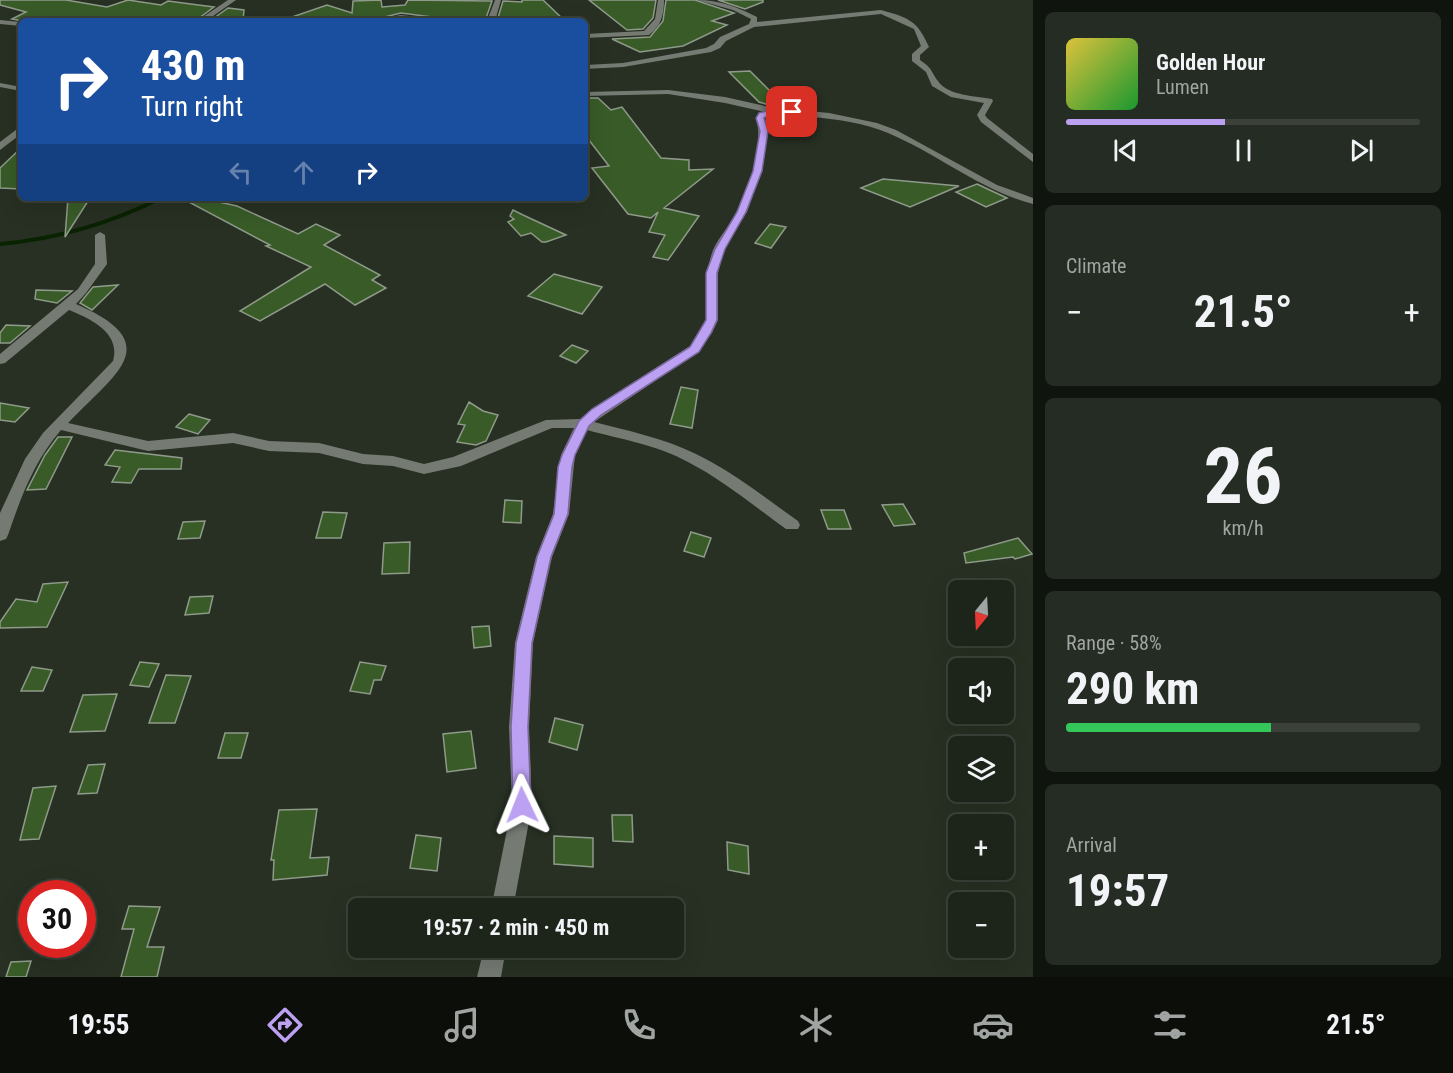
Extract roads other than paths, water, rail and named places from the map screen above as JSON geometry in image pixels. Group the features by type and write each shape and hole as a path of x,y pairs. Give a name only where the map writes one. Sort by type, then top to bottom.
{"street":[{"path":"205,18 232,0"},
{"path":"492,18 498,0"},
{"path":"588,36 646,33 652,30 660,19 662,0"},
{"path":"700,0 735,8 755,18 752,25"},
{"path":"881,12 889,5"},
{"path":"588,67 623,65 708,50 717,46 723,39 752,25 881,12 904,20 919,30 925,47 916,54 916,61 930,71 935,84 954,95 989,101 982,110 981,115 984,120 1033,159"},
{"path":"0,22 18,24"},
{"path":"0,86 18,89"},
{"path":"0,91 18,89"},
{"path":"588,94 656,91 717,99 776,111 820,114 883,128 994,188 1033,201"},
{"path":"504,898 522,805 519,727 524,643 544,557 561,514 565,467 584,424 597,412 694,349 706,333 712,320 712,273 720,249 742,212 758,171 764,131 760,118 762,115 776,111"},
{"path":"0,147 18,132"},
{"path":"0,360 82,291 101,264 100,235"},
{"path":"0,535 9,507 37,449 119,363 124,353 123,346 103,322 68,305"},
{"path":"58,425 148,446 233,438 268,446 319,448 363,459 393,461 424,469 456,462 551,423 584,424 657,444 691,457 717,472 792,525"},
{"path":"489,977 493,958"}],"waterway":[{"path":"0,244 21,242 82,229 154,201"}]}
